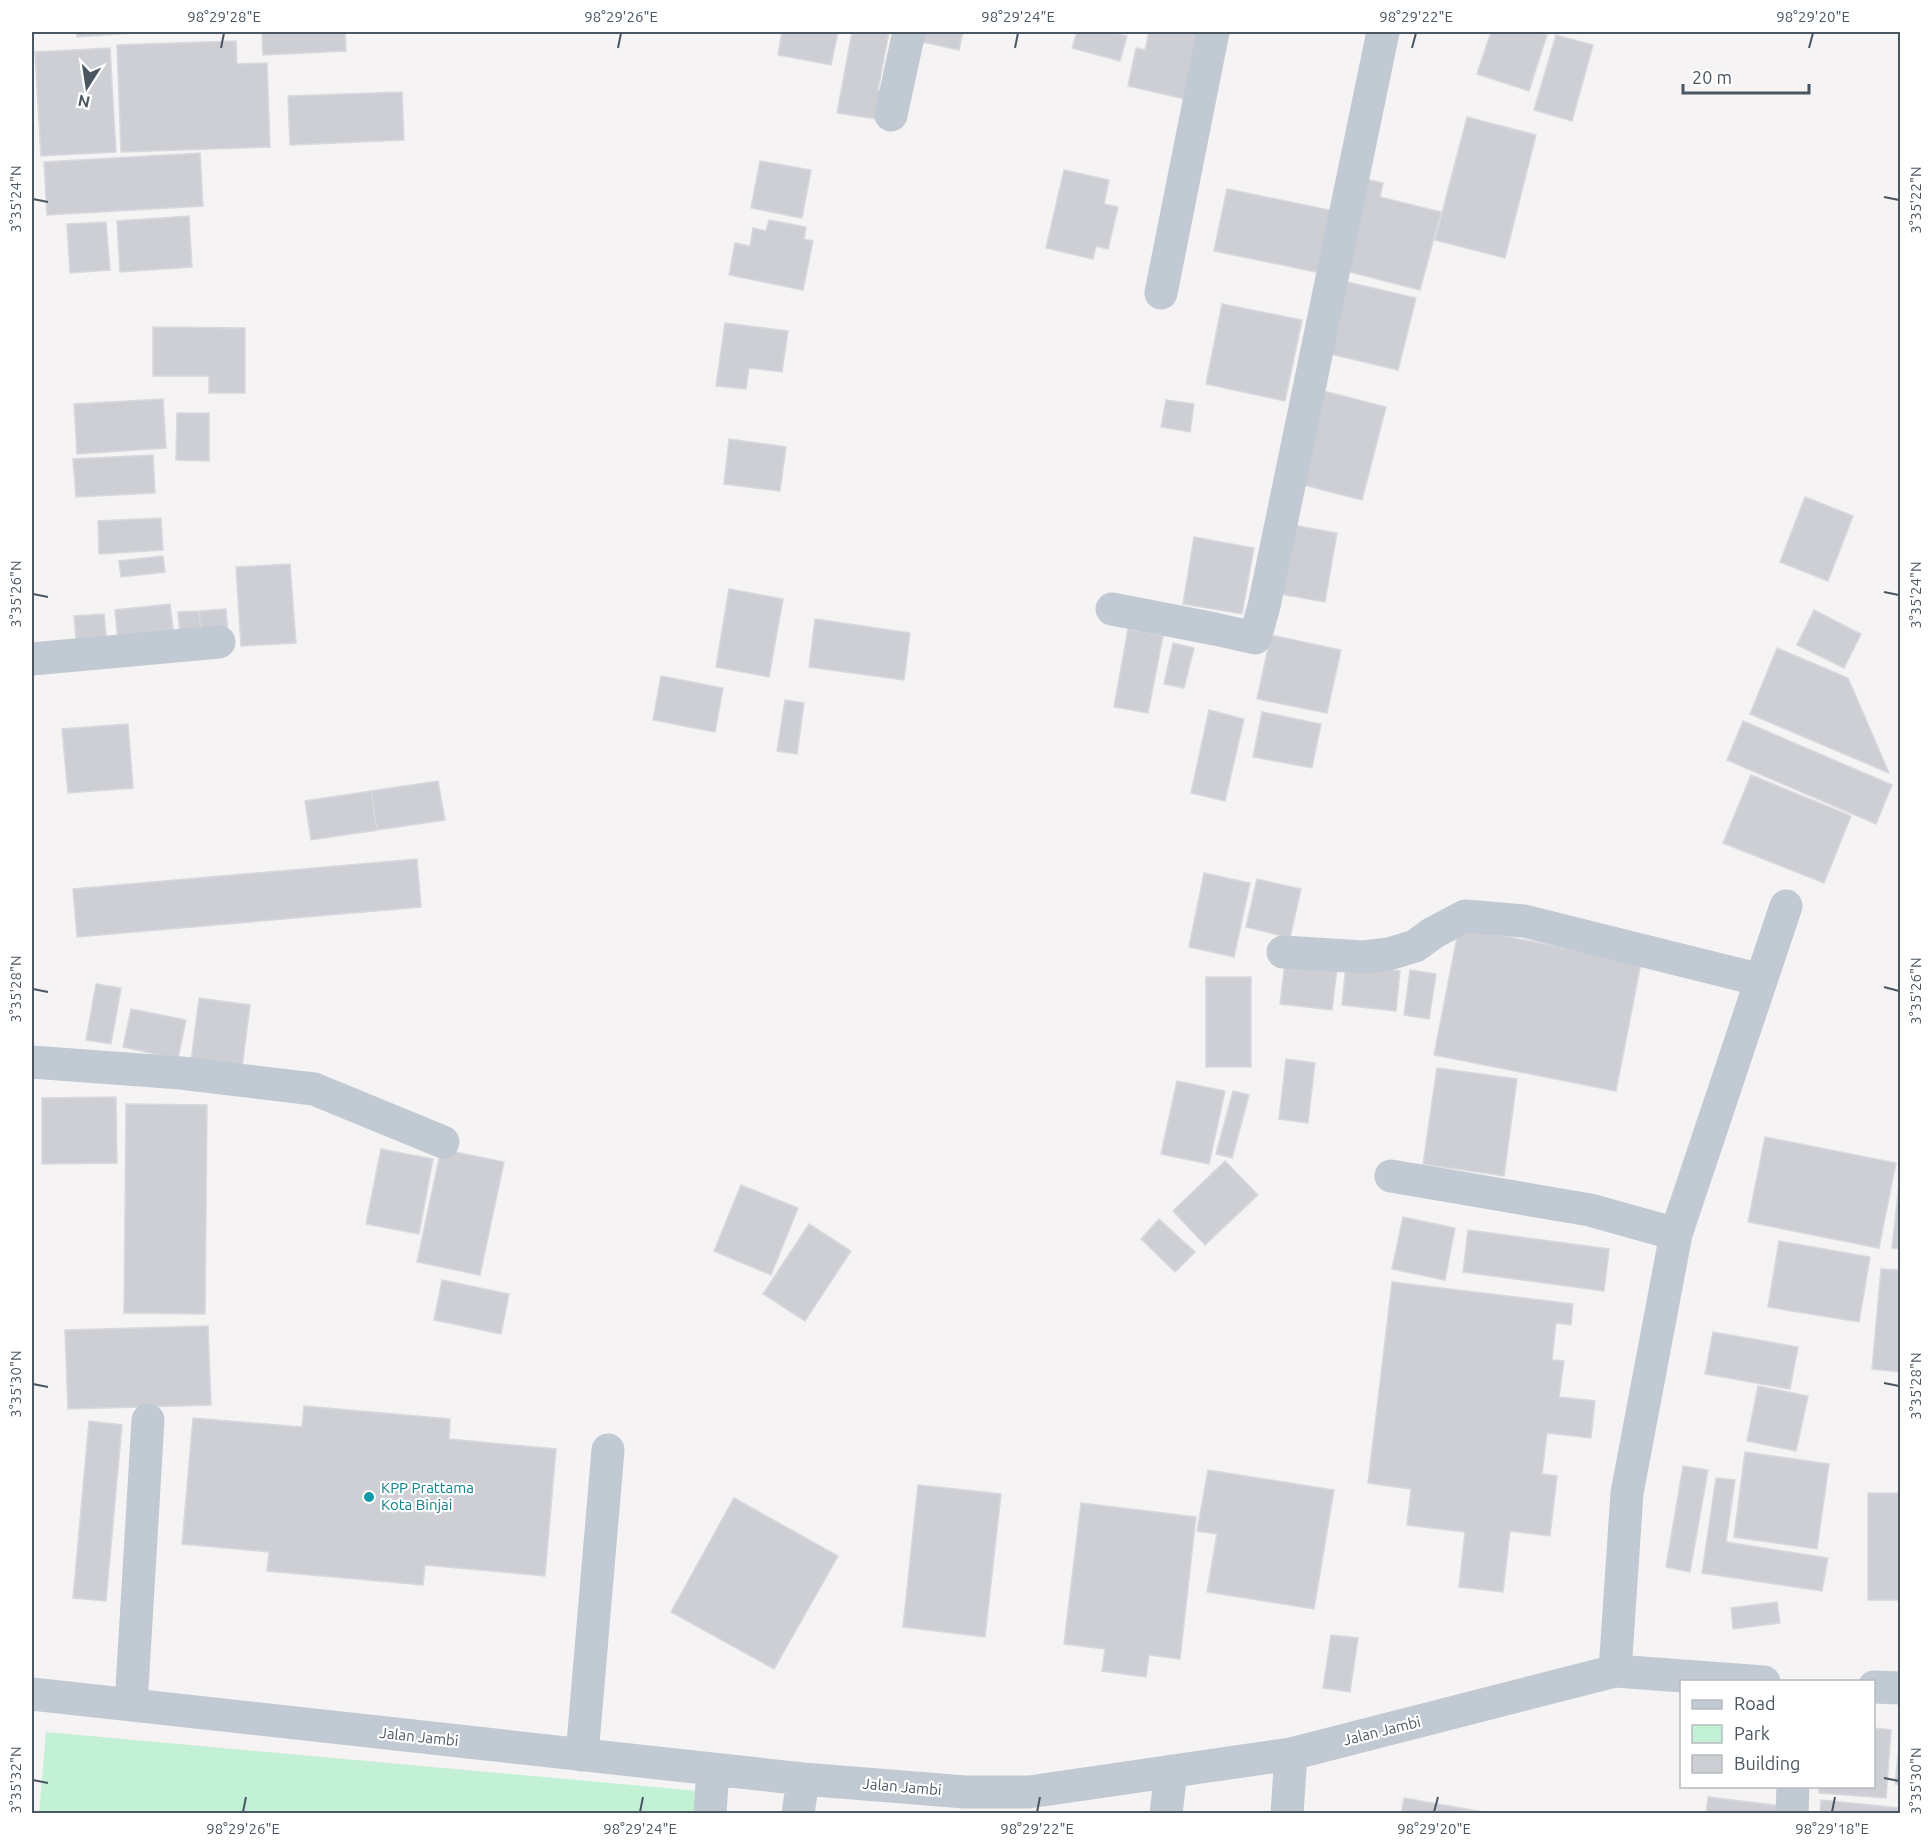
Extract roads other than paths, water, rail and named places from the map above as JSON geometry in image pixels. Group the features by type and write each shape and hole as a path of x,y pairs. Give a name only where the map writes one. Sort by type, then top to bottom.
{"street":[{"path":"891,115 909,32"},
{"path":"1161,293 1212,32"},
{"path":"1112,609 1215,628 1255,638 1267,594 1383,32"},
{"path":"32,659 219,642"},
{"path":"1615,1671 1627,1493 1676,1234 1786,906"},
{"path":"1283,952 1364,957 1389,954 1415,946 1433,933 1466,916 1524,921 1761,980"},
{"path":"32,1062 181,1072 314,1089 443,1142"},
{"path":"1391,1176 1590,1210 1676,1234"},
{"path":"131,1705 148,1420"},
{"path":"582,1755 608,1450"},
{"name":"Jalan Jambi","path":"32,1694 802,1779 965,1792 1029,1792 1292,1755 1615,1671 1737,1680"},
{"path":"1875,1687 1900,1688"},
{"path":"1287,1814 1292,1755"},
{"path":"710,1814 713,1769"},
{"path":"1166,1814 1171,1772"},
{"path":"798,1814 802,1779"},
{"path":"1792,1814 1793,1788"}],"place":[{"name":"KPP Prattama Kota Binjai","path":"369,1497"}]}
